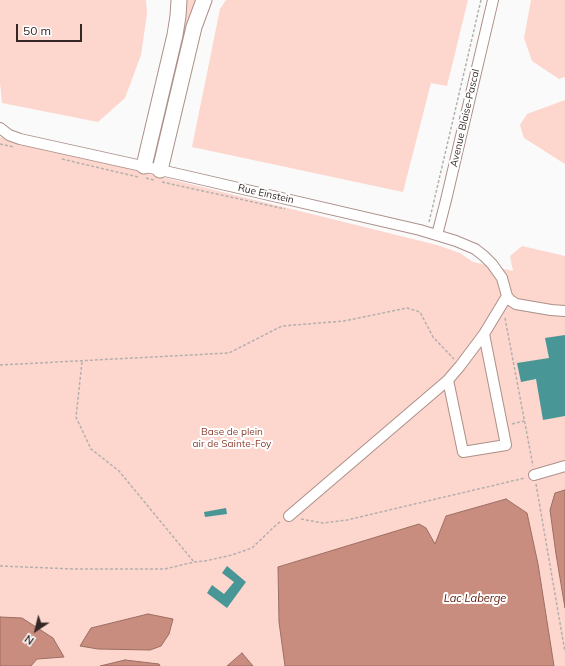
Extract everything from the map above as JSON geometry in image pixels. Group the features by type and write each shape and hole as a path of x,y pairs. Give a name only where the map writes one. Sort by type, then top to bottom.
{"highway":[{"path":"144,166 176,30 179,0"},
{"path":"160,170 194,27 200,7 204,0"}],"street":[{"name":"Avenue Blaise-Pascal","path":"437,235 493,0"},
{"name":"Rue Einstein","path":"0,128 9,135 20,139 144,166 420,230 456,240 475,249 488,259 502,278 507,296"},
{"path":"289,516 448,380 484,334 507,296 516,304 565,311"},
{"path":"448,380 463,452 506,445 484,334"},
{"path":"534,475 565,466"}],"path":[{"path":"430,215 480,0"},
{"path":"0,144 13,147"},
{"path":"58,158 287,210"},
{"path":"0,365 82,362 229,353 282,326 344,321 407,308 420,312 433,337 460,366"},
{"path":"504,313 565,652"},
{"path":"82,362 76,417 91,449 119,471 194,562"},
{"path":"502,426 524,421"},
{"path":"0,566 74,569 165,569 232,555 252,548 275,526 289,516 323,523 347,520 534,475"}],"green space":[{"path":"0,0 146,0 147,14 141,55 125,98 98,122 2,103 0,83"},
{"path":"185,0 197,0 166,122 161,120"},
{"path":"226,0 468,0 447,86 431,83 403,192 192,147 220,9"},
{"path":"531,0 565,0 565,78 559,79 532,61 524,38"},
{"path":"565,100 565,164 524,138 520,125 527,114"},
{"name":"Base de plein air de Sainte-Foy","path":"0,137 437,245 460,253 473,262 513,271 510,256 522,246 565,256 565,666 0,666"}],"water":[{"path":"565,490 565,608 550,510 555,493"},
{"name":"Lac Laberge","path":"506,499 527,513 538,564 554,666 285,666 279,622 278,567 419,524 426,528 435,544 446,516"},
{"path":"148,614 173,619 169,634 161,646 150,650 98,649 80,646 91,628"},
{"path":"0,617 22,618 53,638 64,657 37,659 31,666 0,666"},
{"path":"242,653 253,666 227,666"},
{"path":"125,660 159,664 160,666 100,666"}],"building":[{"path":"565,335 565,416 543,420 536,379 521,382 517,363 549,358 545,338"},
{"path":"226,508 227,514 205,517 204,512"},
{"path":"227,566 246,582 227,608 207,593 212,585 224,594 234,582 222,573"}]}
